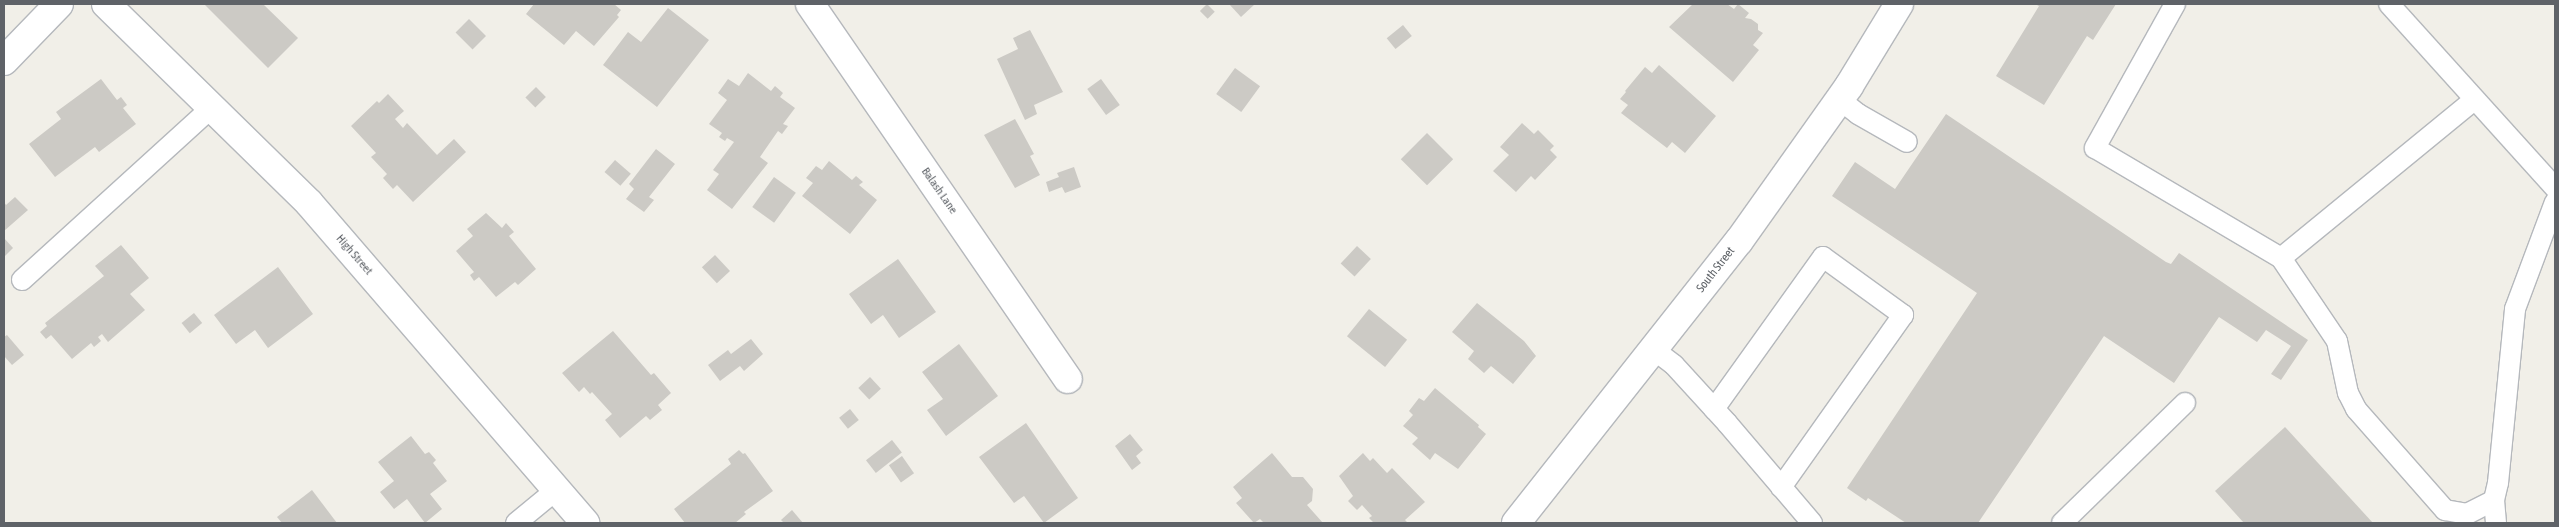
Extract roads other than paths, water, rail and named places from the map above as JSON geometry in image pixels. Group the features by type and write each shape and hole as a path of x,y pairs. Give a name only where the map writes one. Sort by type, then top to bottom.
{"street":[{"path":"4,61 59,4"},
{"name":"High Street","path":"106,4 309,202 585,523"},
{"name":"Balash Lane","path":"810,4 1068,378"},
{"name":"South Street","path":"1516,523 1740,240 1839,99 1899,4"}],"lane":[{"path":"2175,4 2095,148 2281,258 2337,341 2348,393 2356,409 2445,510 2466,514 2494,500"},
{"path":"2389,4 2555,188"},
{"path":"1839,99 1858,114 1907,142"},
{"path":"2281,258 2474,100"},
{"path":"22,280 212,108"},
{"path":"2496,523 2494,500 2498,483 2515,308 2555,202"},
{"path":"1714,409 1823,257 1904,316 1781,487"},
{"path":"1653,349 1674,365 1812,523"},
{"path":"2062,523 2184,403"},
{"path":"516,523 556,490"}]}
